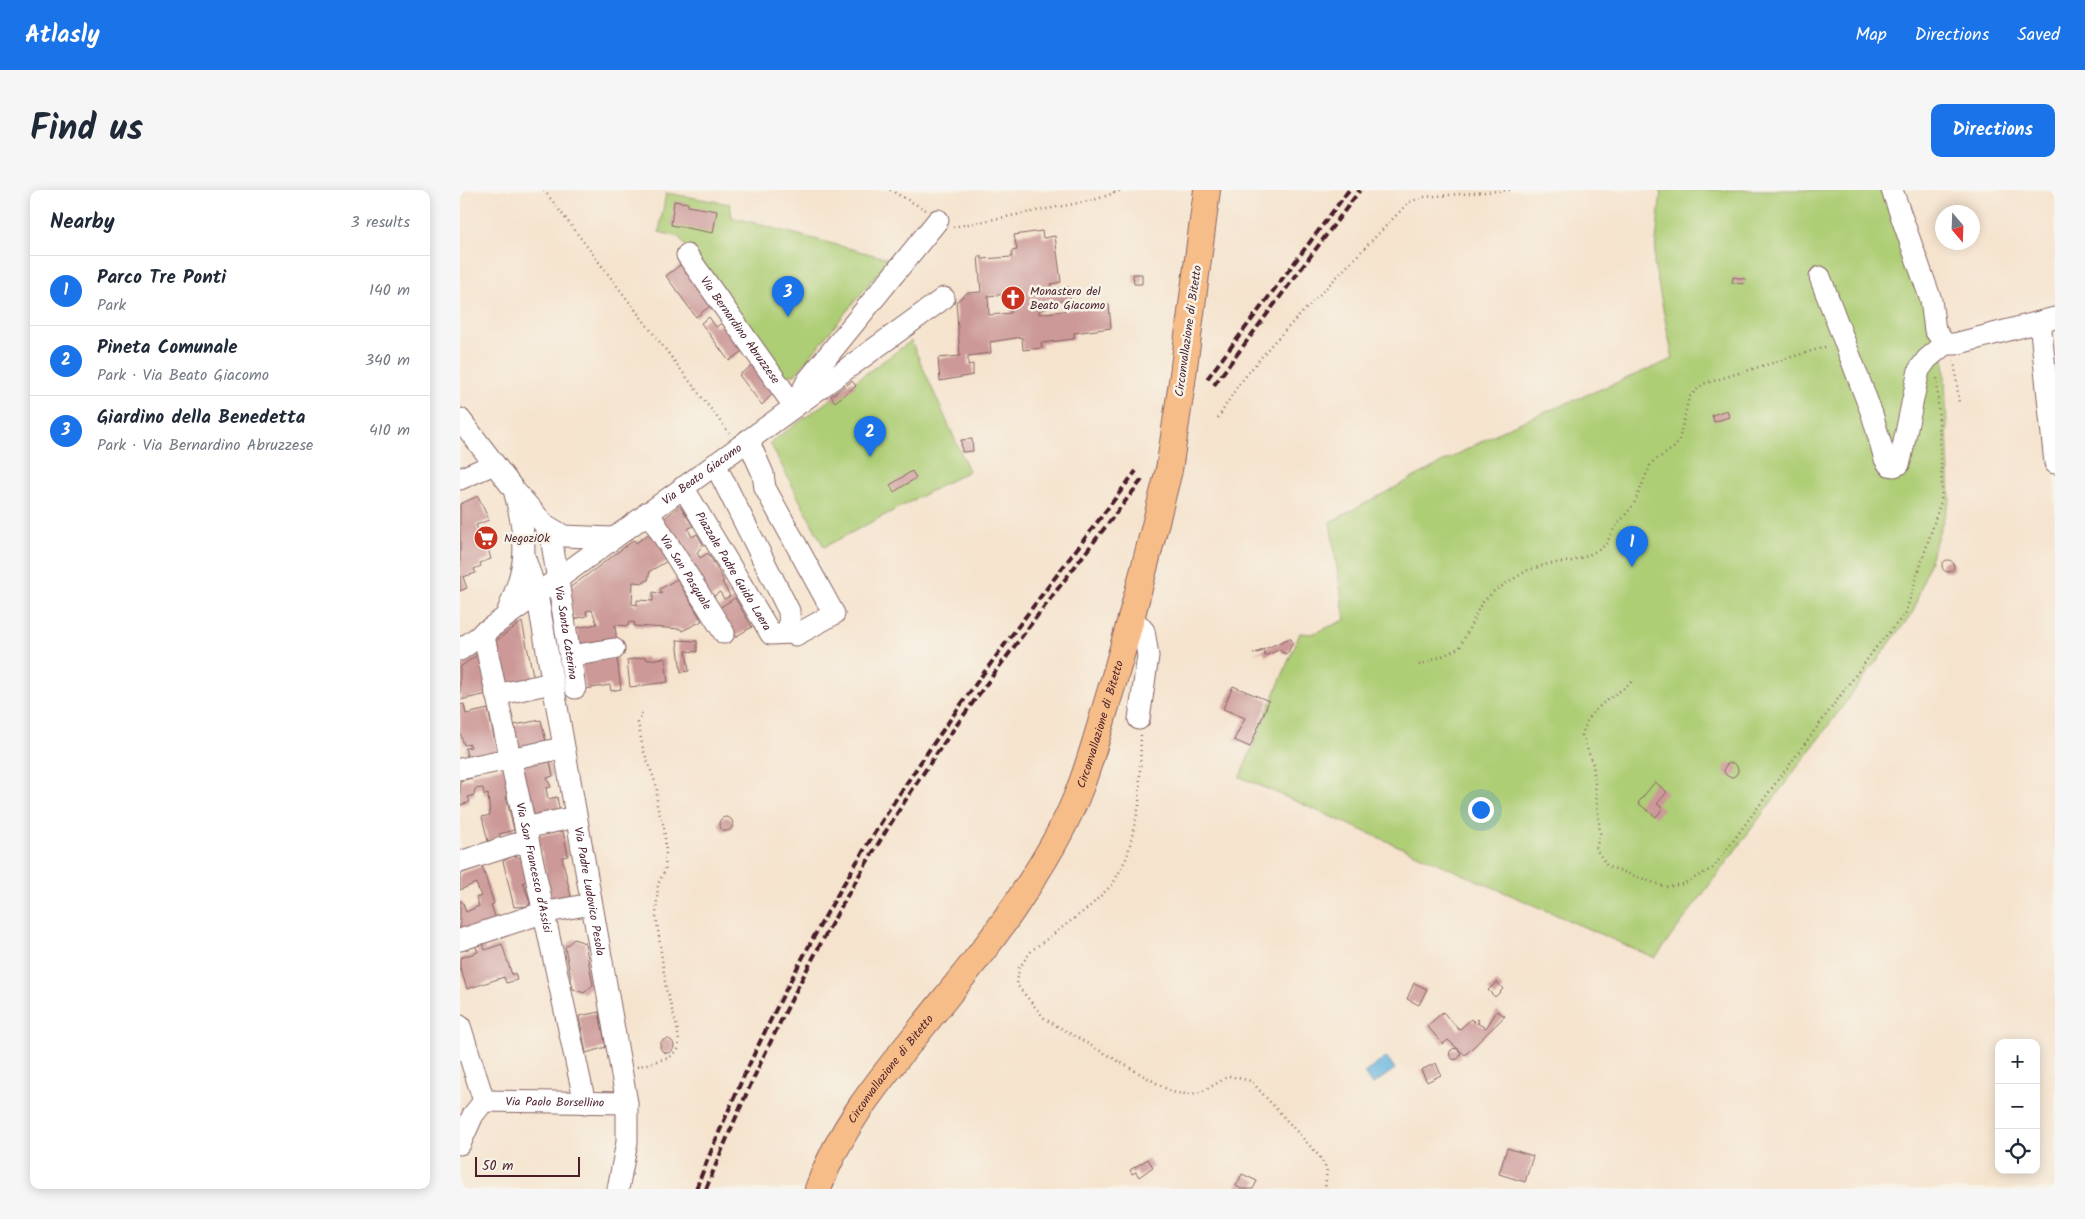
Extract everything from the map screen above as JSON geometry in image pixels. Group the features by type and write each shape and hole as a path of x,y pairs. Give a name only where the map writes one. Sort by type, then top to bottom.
{"main road":[{"name":"Circonvallazione di Bitetto","path":"818,1189 824,1171 848,1126 878,1081 977,958 1026,890 1055,840 1080,788 1132,617 1169,470 1207,190"}],"street":[{"path":"1892,190 1932,306 1939,349"},
{"path":"794,406 808,380 943,224"},
{"name":"Via Bernardino Abruzzese","path":"687,255 794,406"},
{"path":"1820,277 1872,414 1883,445 1885,459 1889,465 1894,466 1899,464 1901,457 1919,370 1939,349 2047,320 2055,463"},
{"name":"Via Beato Giacomo","path":"460,650 944,298"},
{"path":"460,419 515,491 544,524 564,536 612,538"},
{"path":"744,443 763,474 765,488 834,614 796,635 790,633"},
{"path":"460,479 494,464"},
{"name":"Piazzale Padre Guido Laera","path":"683,487 771,634 790,633 788,611 714,464"},
{"path":"506,617 519,584 525,559 525,532 515,491"},
{"name":"Via San Pasquale","path":"648,512 724,633"},
{"name":"Via Santa Caterina","path":"544,524 552,543 575,688"},
{"name":"Via Padre Ludovico Pesola","path":"525,559 537,594 626,1103 627,1142 618,1189"},
{"path":"1132,617 1144,631 1148,656 1139,720"},
{"name":"Via San Francesco d'Assisi","path":"483,632 542,913 585,1102"},
{"path":"570,656 614,649"},
{"path":"496,695 552,683"},
{"path":"460,769 563,748"},
{"path":"460,862 526,834 576,817"},
{"path":"460,940 542,913 591,904"},
{"path":"460,1144 473,1115 484,1101 461,1029"},
{"name":"Via Paolo Borsellino","path":"484,1101 626,1103"}],"path":[{"path":"544,190 744,443"},
{"path":"890,190 922,207 943,224 1094,200 1122,190"},
{"path":"1218,418 1237,387 1272,344 1409,202 1424,198 1510,190"},
{"path":"1419,665 1446,655 1460,647 1481,604 1494,592 1528,570 1587,556 1606,544 1612,532 1634,504 1651,463 1675,447 1689,397 1696,388 1844,342"},
{"path":"1939,349 1955,367 1959,403"},
{"path":"1632,682 1602,704 1588,718 1582,735 1593,764 1600,833 1596,849 1607,866 1666,887 1683,884 1713,868 1876,646 1904,614 1936,519 1942,489 1938,386 1939,349"},
{"path":"621,1072 670,1057 678,1049 679,1041 666,988 656,915 658,884 665,870 666,851 664,827 657,806 657,787 642,749 638,724 643,709"},
{"path":"1139,720 1142,739 1139,806 1127,857 1113,884 1088,908 1032,950 1019,968 1017,985 1045,1020 1172,1092 1190,1096 1229,1076 1251,1081 1319,1156 1327,1169 1325,1189"}],"green space":[{"path":"1661,190 1884,190 1944,355 1950,499 1913,612 1655,958 1240,777 1300,633 1312,634 1345,620 1330,522 1507,428 1673,359 1654,263"},
{"path":"666,193 730,204 732,217 889,259 795,375 790,375 784,381 778,380 679,237 659,232"},
{"path":"911,341 969,471 824,547 770,443"}],"water":[{"path":"1387,1057 1395,1069 1372,1085 1364,1073"}],"building":[{"path":"674,201 688,203 688,206 717,211 713,233 671,225"},
{"name":"Monastero del Beato Giacomo","path":"1042,231 1043,238 1055,236 1061,282 1051,284 1051,289 1069,287 1070,300 1046,303 1047,309 1039,310 1039,314 1109,305 1111,328 1074,333 1074,339 1041,343 1042,348 1023,350 1022,337 990,342 991,353 968,356 968,365 973,364 973,375 940,381 938,358 960,356 956,302 967,293 981,292 978,256 981,256 982,259 1012,257 1012,251 1017,250 1014,235","holes":["1010,294 1011,313 989,315 988,296"]},
{"path":"684,262 714,303 696,317 666,276"},
{"path":"1133,274 1142,274 1142,284 1134,284"},
{"path":"1733,277 1745,279 1744,284 1732,283"},
{"path":"709,317 716,327 726,320 746,348 729,361 701,323"},
{"path":"757,362 777,389 762,405 739,375"},
{"path":"852,381 856,386 835,402 831,396"},
{"path":"1727,410 1729,417 1714,422 1712,415"},
{"path":"972,439 973,451 962,452 961,440"},
{"path":"912,471 916,478 894,492 890,485"},
{"path":"478,496 489,520 476,525 480,534 488,538 491,559 480,563 481,566 474,569 476,573 463,577 467,588 460,591 460,504"},
{"path":"680,506 693,526 688,529 692,537 697,534 703,544 697,553 700,558 708,553 730,596 724,599 720,592 709,599 662,520"},
{"path":"654,530 671,559 650,571 648,580 643,583 633,582 632,604 637,605 637,600 653,601 653,592 662,594 660,589 677,579 702,621 682,631 681,629 634,626 635,623 629,622 628,626 615,625 617,645 581,650 576,628 597,624 592,610 586,611 587,616 574,619 568,589 634,540 636,543"},
{"path":"1946,560 1950,560 1954,566 1950,572 1946,572 1942,568 1942,564"},
{"path":"735,598 752,627 735,637 719,608"},
{"path":"522,622 534,680 500,686 491,644"},
{"path":"1290,638 1293,642 1287,654 1281,652 1281,649 1265,656 1264,651 1253,654"},
{"path":"677,640 697,641 697,652 686,651 689,671 681,672"},
{"path":"480,653 488,694 460,700 460,667"},
{"path":"646,657 647,660 665,658 668,682 630,687 627,660"},
{"path":"617,658 621,689 611,691 610,685 585,689 581,663"},
{"path":"1233,686 1269,701 1250,747 1234,740 1245,718 1223,709"},
{"path":"464,704 466,714 488,709 498,756 469,763 465,748 471,747 470,744 464,745 460,732 460,705"},
{"path":"541,720 547,746 514,753 509,726"},
{"path":"549,757 553,776 547,778 551,787 546,788 548,799 557,797 560,813 529,820 517,764"},
{"path":"1731,763 1736,765 1738,770 1736,775 1731,777 1726,775 1724,770 1726,765"},
{"path":"505,767 511,796 506,797 514,830 499,834 501,838 488,841 482,817 490,815 488,794 484,795 483,788 475,789 474,795 468,797 470,802 460,805 460,781 472,778 471,774"},
{"path":"1655,782 1667,792 1657,804 1663,808 1656,817 1638,803"},
{"path":"726,817 731,819 733,824 731,829 726,831 721,829 719,824 721,819"},
{"path":"563,831 568,856 562,857 572,901 553,906 538,836"},
{"path":"513,856 521,858 527,881 523,882 530,903 528,906 514,907 503,861"},
{"path":"482,866 494,904 491,905 497,922 460,930 460,900 466,912 479,906 476,898 481,896 476,883 460,890 460,874"},
{"path":"574,939 585,943 593,985 584,993 573,989 565,947"},
{"path":"483,943 485,950 502,944 512,975 515,973 517,980 506,983 504,977 467,989 460,967 460,958 478,952 475,945"},
{"path":"1497,982 1503,989 1495,997 1488,990"},
{"path":"1414,983 1427,989 1419,1005 1407,999"},
{"path":"1497,1011 1505,1016 1465,1055 1448,1040 1443,1044 1427,1026 1443,1012 1459,1030 1471,1019 1474,1022 1477,1019 1479,1022 1477,1023 1486,1028"},
{"path":"599,1012 606,1047 586,1053 579,1016"},
{"path":"664,1039 670,1039 674,1046 670,1053 664,1053 660,1049 660,1043"},
{"path":"1453,1049 1457,1049 1460,1054 1459,1058 1453,1059 1450,1056 1450,1052"},
{"path":"1436,1063 1441,1075 1427,1082 1421,1070"},
{"path":"1507,1148 1533,1156 1525,1182 1499,1174"},
{"path":"1148,1159 1153,1167 1139,1177 1136,1172 1132,1174 1130,1170"},
{"path":"1242,1174 1257,1181 1253,1189 1241,1189 1236,1186"}],"railway":[{"path":"1207,379 1349,190"},
{"path":"1214,385 1360,190"},
{"path":"696,1189 737,1091 784,993 809,945 863,852 949,721 1136,471"},
{"path":"706,1189 757,1070 786,1011 815,954 880,841 974,700 1144,477"}],"place":[{"name":"Monastero del Beato Giacomo","path":"1013,298"},
{"name":"Giardino della Benedetta","path":"788,317"},
{"name":"Pineta Comunale","path":"870,457"},
{"name":"NegoziOk","path":"486,538"},
{"name":"Parco Tre Ponti","path":"1632,567"}]}
